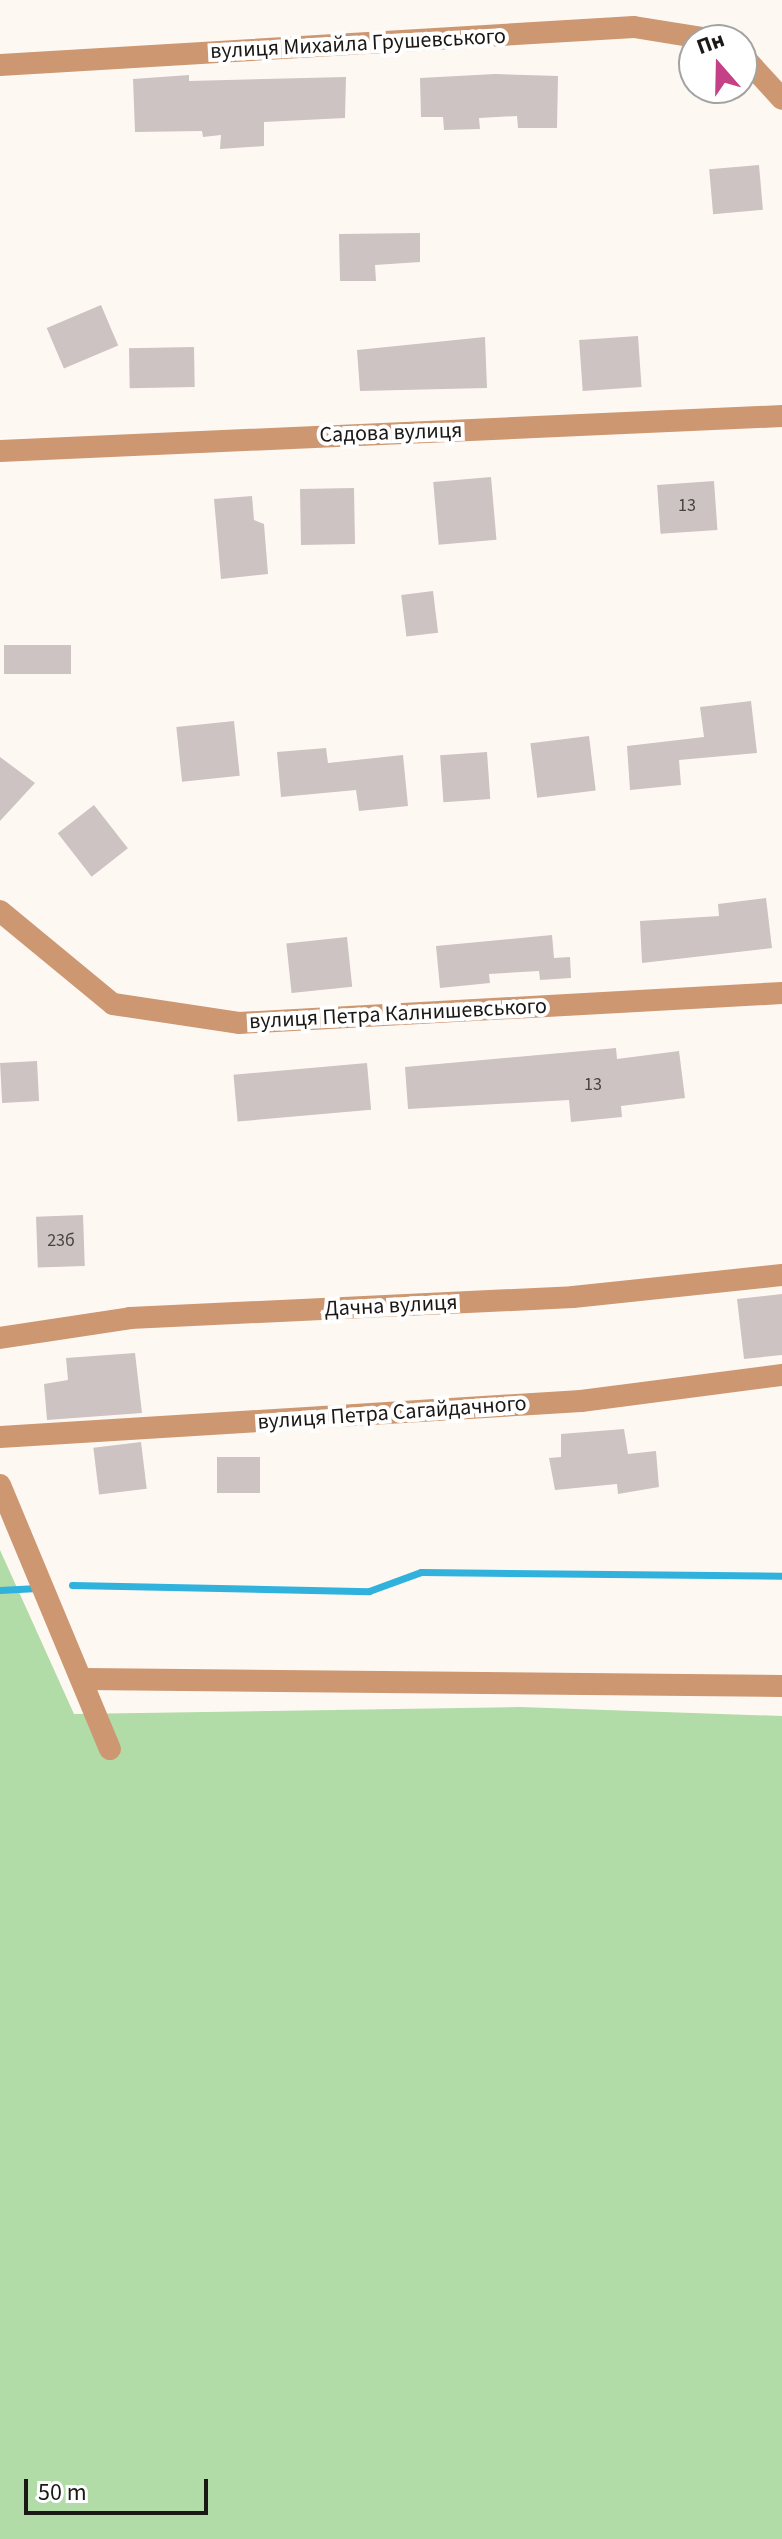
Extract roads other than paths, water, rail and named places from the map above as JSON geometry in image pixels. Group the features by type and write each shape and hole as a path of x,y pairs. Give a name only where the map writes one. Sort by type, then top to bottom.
{"street":[{"name":"вулиця Михайла Грушевського","path":"0,65 634,27 678,34"},
{"path":"758,73 782,99"},
{"name":"Садова вулиця","path":"0,451 782,416"},
{"name":"вулиця Петра Калнишевського","path":"0,911 113,1004 239,1023 782,993"},
{"name":"Дачна вулиця","path":"0,1338 130,1318 573,1297 782,1275"},
{"name":"вулиця Петра Сагайдачного","path":"0,1437 581,1401 782,1375"},
{"path":"0,1485 85,1679 110,1749"},
{"path":"85,1679 782,1686"}],"waterway":[{"path":"72,1585 369,1591 421,1572 782,1576"},
{"path":"0,1590 37,1588"}]}
